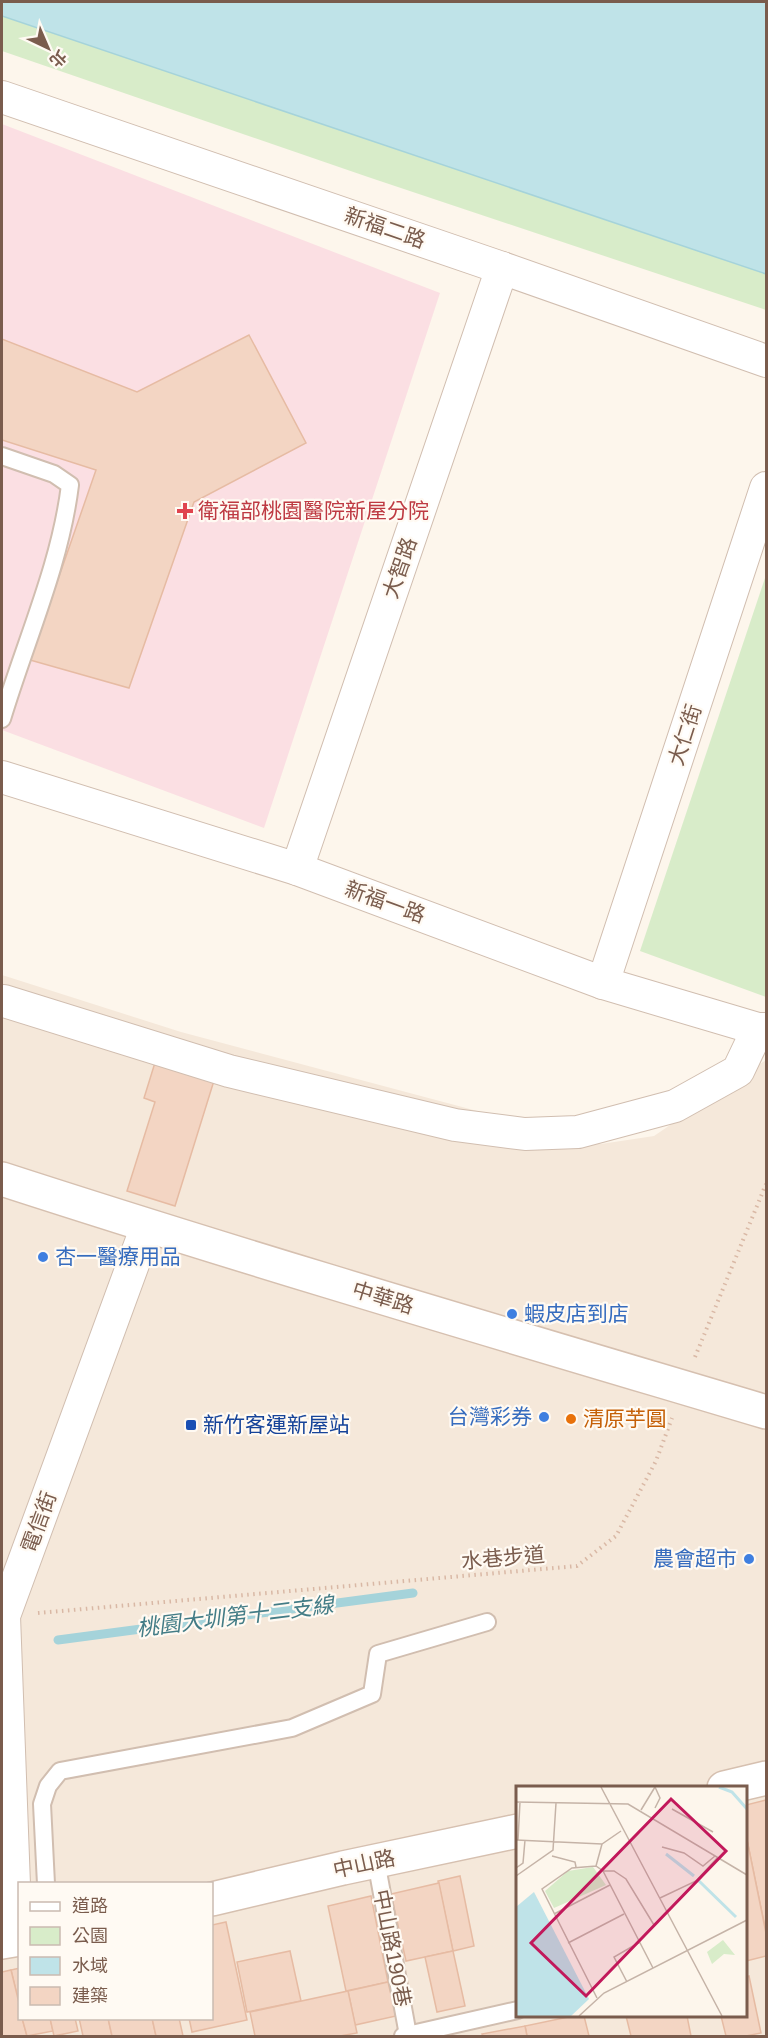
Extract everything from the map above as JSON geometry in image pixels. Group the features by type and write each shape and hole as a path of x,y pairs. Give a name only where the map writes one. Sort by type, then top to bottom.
{"main road":[{"name":"中華路","path":"2,1179 147,1226 766,1412"},
{"path":"732,1786 766,1778"},
{"name":"中山路","path":"213,1899 516,1831"}],"street":[{"name":"新福二路","path":"2,97 766,361"},
{"name":"大智路","path":"297,869 502,268"},
{"name":"大仁街","path":"603,983 766,488"},
{"name":"新福一路","path":"2,777 297,869 603,983 762,1029"},
{"path":"4,1001 230,1071 455,1125 525,1134 578,1132 675,1106 738,1071 762,1029"},
{"name":"電信街","path":"12,1940 4,1616 147,1226"}],"lane":[{"path":"2,456 54,474 70,485 67,513 45,591 2,719"},
{"path":"46,1882 42,1804 48,1786 60,1771 292,1728 372,1694 378,1654 487,1622"},
{"name":"中山路190巷","path":"376,1861 406,2036 516,2010"}],"path":[{"name":"水巷步道","path":"4,1616 577,1566 615,1536 656,1461 683,1387 766,1184"}],"shaded area":[{"name":"衛福部桃園醫院新屋分院","path":"2,124 440,293 264,828 2,730"},
{"path":"2,975 181,1032 601,1144 654,1136 766,1060 766,2036 2,2036"}],"green space":[{"path":"2,2 766,2 766,310 368,177 2,51"},
{"path":"766,575 766,997 640,951"}],"water":[{"path":"2,2 766,2 766,274 2,16"}],"building":[{"path":"249,335 306,443 194,502 129,688 30,660 96,470 2,440 2,339 137,392"},
{"path":"158,1053 217,1071 175,1206 127,1191 155,1102 144,1098"},
{"path":"766,1800 766,1932 747,1840 747,1805"},
{"path":"747,1840 766,1933 766,1956 747,1961"},
{"path":"460,1876 474,1946 453,1951 438,1881"},
{"path":"439,1883 453,1951 406,1961 391,1894"},
{"path":"371,1896 388,1982 346,1991 328,1906"},
{"path":"226,1922 247,2020 192,2032 189,2020 213,2020 213,1925"},
{"path":"290,1951 301,2001 247,2012 237,1962"},
{"path":"453,1951 465,2006 437,2012 425,1957"},
{"path":"18,1968 18,1999 11,1970"},
{"path":"11,1970 18,1999 18,2020 23,2020 27,2036 2,2036 2,1972"},
{"path":"749,1976 761,2033 726,2036 721,2017 747,2017 747,1977"},
{"path":"388,1982 396,2016 355,2025 348,1991"},
{"path":"348,1991 357,2033 340,2036 255,2036 250,2012"},
{"path":"568,2017 584,2017 589,2036 527,2036 525,2026"},
{"path":"626,2017 687,2017 691,2036 631,2036"},
{"path":"23,2020 50,2020 53,2031 27,2036"},
{"path":"50,2020 75,2020 78,2031 54,2036"},
{"path":"79,2020 108,2020 112,2036 83,2036"},
{"path":"108,2020 152,2020 156,2036 112,2036"},
{"path":"152,2020 179,2020 183,2036 156,2036"},
{"path":"525,2026 527,2036 483,2036 482,2034"}],"waterway":[{"name":"桃園大圳第十二支線","path":"58,1640 413,1593"}],"place":[{"name":"衛福部桃園醫院新屋分院","path":"185,511"},
{"name":"杏一醫療用品","path":"43,1257"},
{"name":"蝦皮店到店","path":"512,1314"},
{"name":"台灣彩券","path":"544,1417"},
{"name":"清原芋圓","path":"571,1419"},
{"name":"新竹客運新屋站","path":"191,1425"},
{"name":"農會超市","path":"749,1559"}]}
